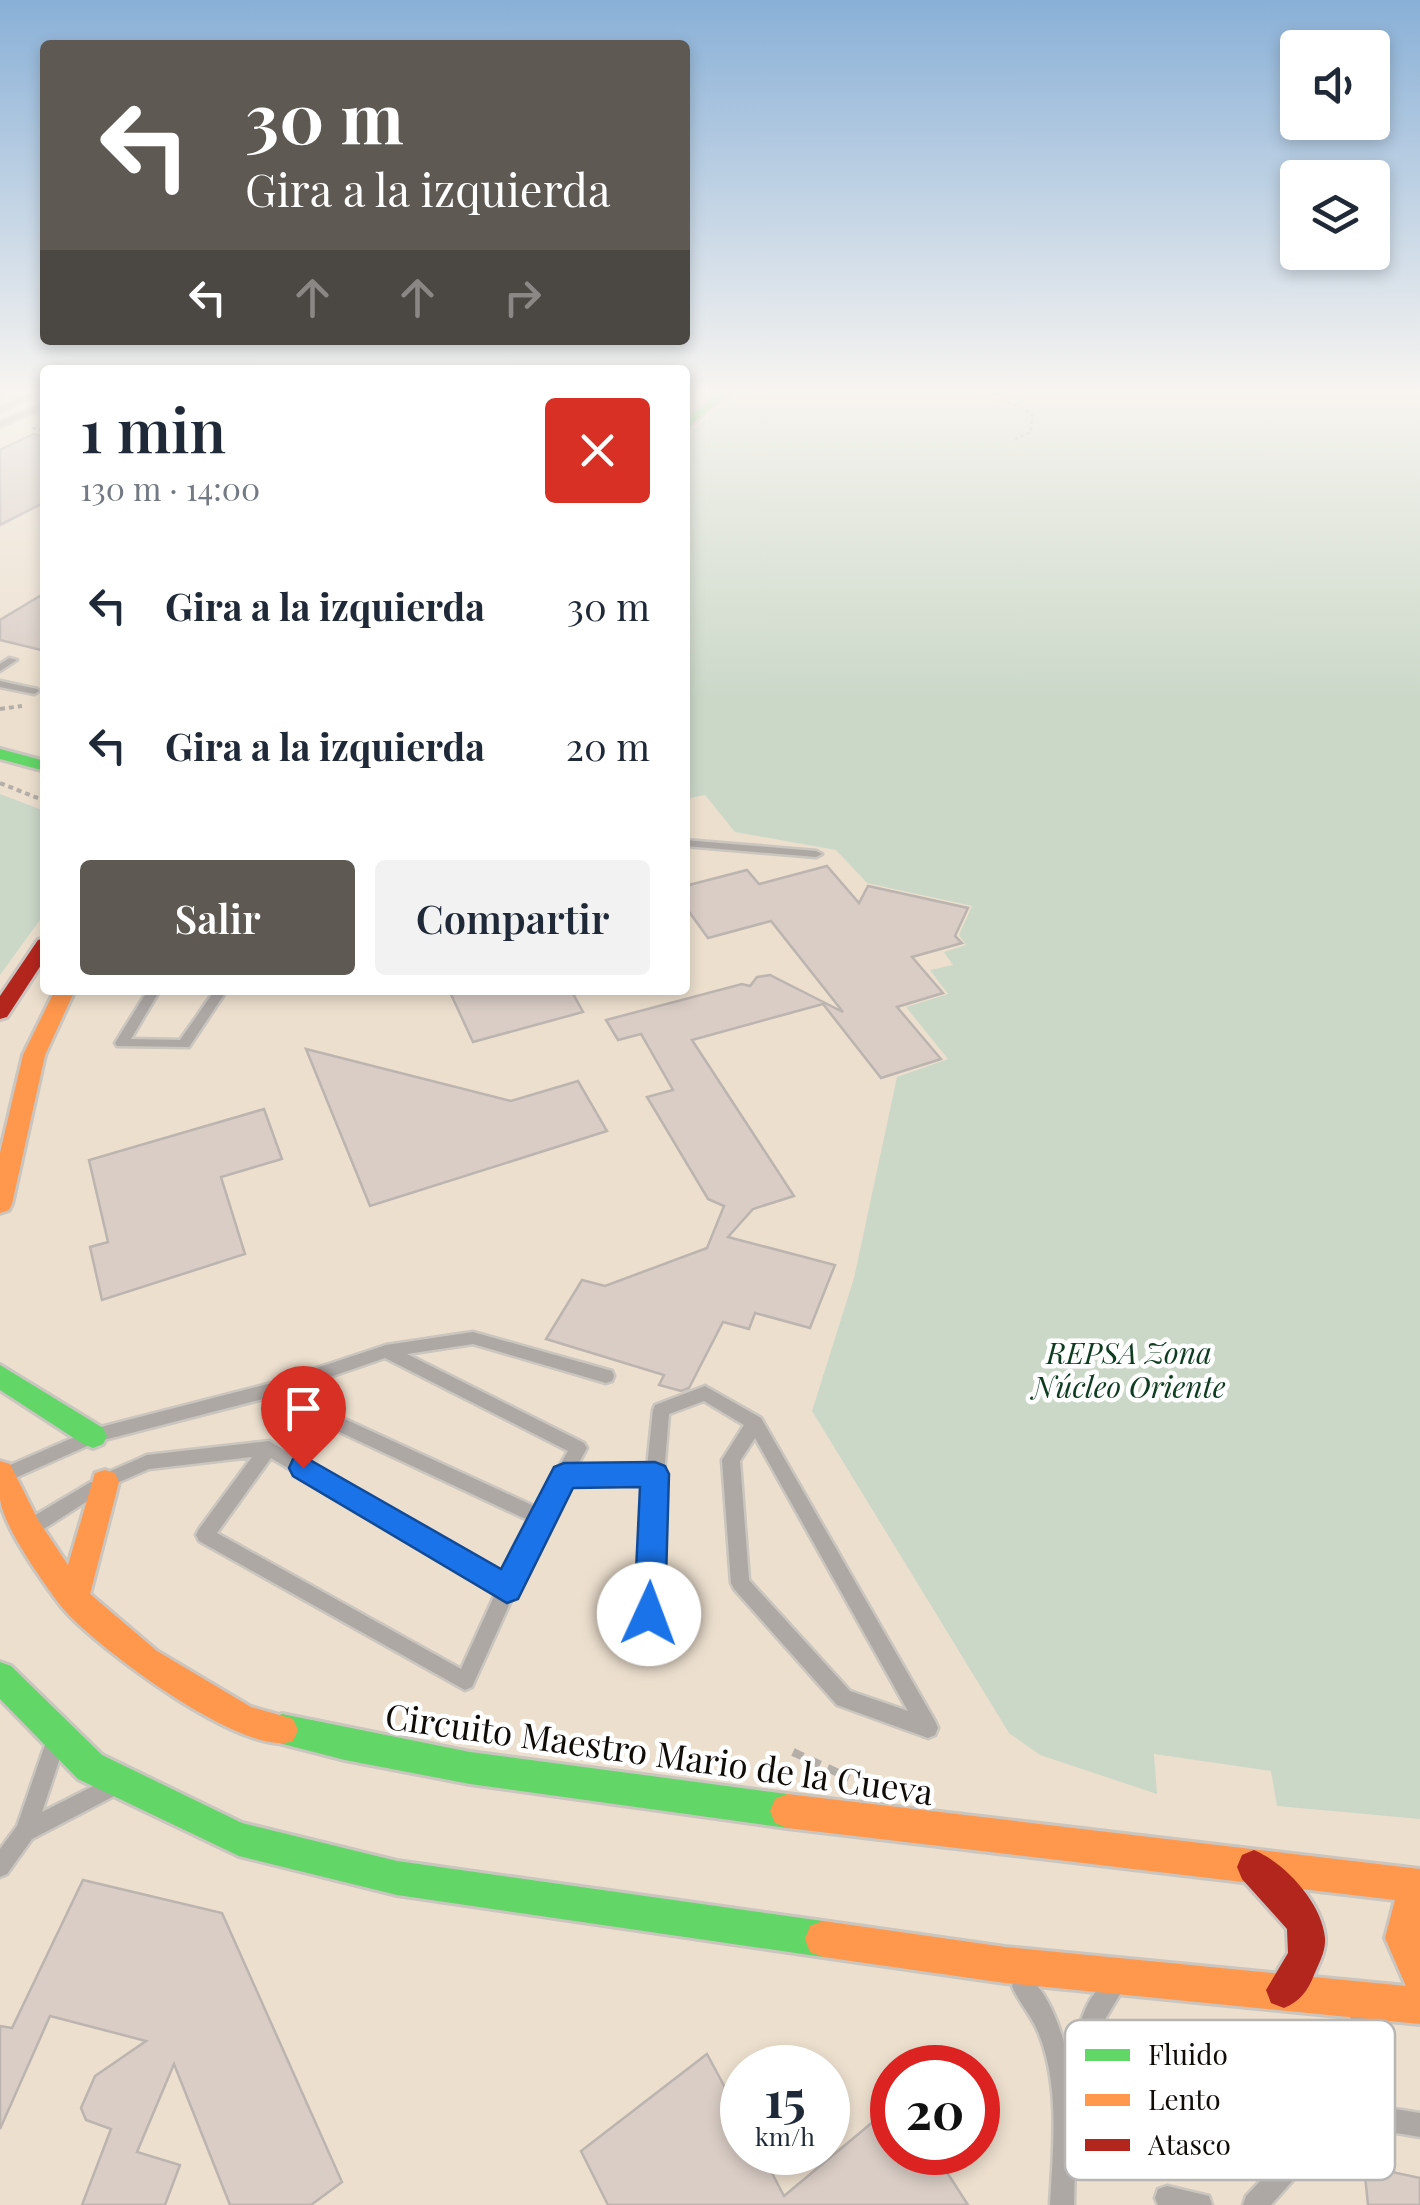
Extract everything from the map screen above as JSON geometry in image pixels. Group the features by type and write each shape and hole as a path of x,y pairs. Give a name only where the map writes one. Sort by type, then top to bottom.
{"street":[{"path":"0,754 40,765"},
{"path":"0,1012 40,952"},
{"path":"1,1194 34,1056 62,995"},
{"path":"0,1376 93,1436"},
{"name":"Circuito Maestro Mario de la Cueva","path":"1,1475 28,1529 74,1599 146,1661 245,1721 377,1753 556,1784 1420,1886"},
{"path":"74,1599 105,1482"},
{"path":"0,1677 90,1767 239,1839 397,1878 1005,1965 1420,2006"},
{"path":"1254,1868 1297,1909 1310,1941 1305,1971 1284,1990"},
{"path":"1420,1898 1414,1900 1403,1938 1420,1976"}],"lane":[{"path":"0,668 12,660"},
{"path":"0,684 34,691"},
{"path":"690,844 816,854"},
{"path":"151,995 122,1043 184,1044 218,995"},
{"path":"1,1475 93,1436 268,1391 386,1350 473,1338 606,1376"},
{"path":"269,1448 205,1535 465,1681 540,1517 578,1448 386,1350"},
{"path":"268,1391 540,1517"},
{"path":"648,1649 661,1410 705,1393 755,1423 928,1728 844,1698 740,1584 731,1460 755,1423"},
{"path":"28,1529 105,1482 147,1462 269,1448 507,1589"},
{"path":"564,1476 655,1474"},
{"path":"0,1867 25,1832 58,1736"},
{"path":"25,1832 120,1782"},
{"path":"1005,1965 1044,2014 1056,2046 1065,2132 1062,2205"},
{"path":"1093,2020 1102,2002 1125,1975"},
{"path":"1358,1999 1362,2020"},
{"path":"1395,2121 1420,2125"},
{"path":"1255,2205 1277,2180"},
{"path":"1166,2198 1200,2205"}],"path":[{"path":"0,783 40,799"}],"shaded area":[{"path":"0,493 40,493 40,995 690,995 690,493 1420,493 1420,2205 0,2205"}],"green space":[{"name":"REPSA Zona Núcleo Oriente","path":"690,493 1420,493 1420,1819 1277,1806 1271,1771 1154,1754 1157,1794 1040,1755 1009,1733 812,1411 854,1278 897,1077 948,1059 906,1007 948,994 930,970 953,965 944,952 966,945 959,935 972,906 867,883 836,850 735,832 705,795 690,798"},
{"path":"0,794 40,809 40,920 0,975"}],"building":[{"path":"0,493 40,493 40,505 0,525"},
{"path":"40,596 40,650 0,640 0,620"},
{"path":"827,866 859,903 868,886 968,908 955,936 962,943 912,957 943,993 897,1007 941,1059 881,1078 823,1004 692,1040 794,1196 753,1209 728,1237 835,1265 810,1328 755,1313 749,1329 723,1322 689,1388 681,1391 659,1385 664,1375 546,1339 582,1280 605,1286 707,1248 724,1206 708,1199 647,1097 673,1090 641,1034 618,1040 606,1020 742,984 750,986 757,977 770,975 843,1012 771,921 708,938 690,913 690,885 747,870 759,884"},
{"path":"451,995 574,995 583,1012 473,1042"},
{"path":"306,1049 511,1101 578,1081 607,1131 370,1206"},
{"path":"264,1109 282,1159 221,1177 245,1254 102,1300 90,1247 108,1242 89,1160"},
{"path":"83,1880 222,1913 342,2182 311,2205 230,2205 174,2064 137,2152 180,2165 165,2205 82,2205 111,2129 86,2120 81,2108 95,2076 146,2041 50,2016 0,2129 0,2026 12,2028"},
{"path":"707,2054 720,2078 720,2175 773,2175 784,2196 809,2175 850,2175 850,2141 870,2124 870,2175 949,2175 968,2205 608,2205 581,2151"},
{"path":"1395,2173 1420,2178 1420,2205 1368,2205 1365,2180 1395,2180"}],"traffic: fast":[{"path":"0,754 40,765"},
{"path":"0,1376 93,1436"},
{"path":"0,1677 90,1767 239,1839 397,1878 823,1939"},
{"path":"282,1730 470,1768 787,1811"}],"traffic: slow":[{"path":"0,1204 34,1055 63,995"},
{"path":"0,1473 28,1529 74,1599 146,1661 245,1721 282,1730"},
{"path":"74,1599 105,1482"},
{"path":"787,1811 1420,1886"},
{"path":"1420,1898 1413,1900 1403,1938 1420,1976"},
{"path":"823,1939 1005,1965 1420,2006"}],"traffic: jam":[{"path":"0,1012 40,952"},
{"path":"1254,1867 1295,1909 1307,1938 1306,1954 1284,1990"}],"route":[{"path":"303,1468 507,1589 564,1476 655,1474 649,1614"}]}
